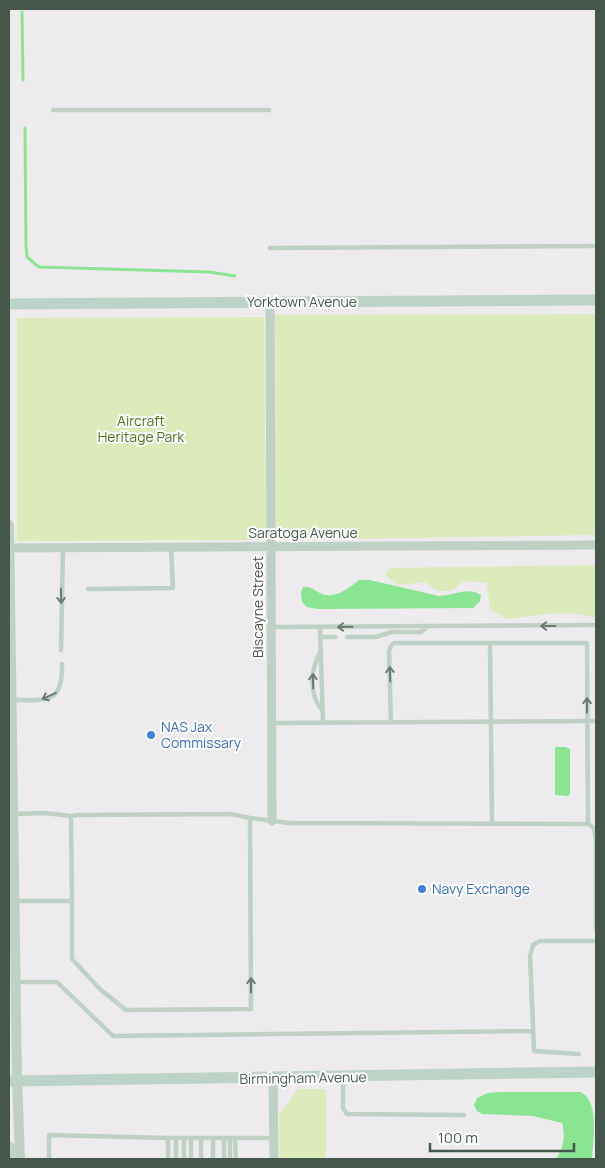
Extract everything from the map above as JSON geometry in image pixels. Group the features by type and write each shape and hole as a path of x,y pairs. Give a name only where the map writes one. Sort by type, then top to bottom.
{"main road":[{"name":"Yorktown Avenue","path":"9,304 596,300"},
{"name":"Birmingham Avenue","path":"13,1081 596,1072"},
{"path":"9,1147 15,1159"}],"street":[{"name":"Biscayne Street","path":"270,302 272,821"},
{"path":"9,525 12,700 11,764 14,814 11,850 15,901 16,982 13,1081 20,1159"},
{"name":"Saratoga Avenue","path":"9,548 596,545"},
{"path":"273,1078 274,1159"}],"lane":[{"path":"53,110 268,110"},
{"path":"270,248 596,246"},
{"path":"88,589 173,588 171,547"},
{"path":"62,650 63,614 61,587 64,576 63,548"},
{"path":"347,637 376,637 391,632 421,632 428,626"},
{"path":"272,627 596,626"},
{"path":"320,627 323,723"},
{"path":"320,637 335,637"},
{"path":"392,722 389,651 390,646 394,643 587,643 588,824"},
{"path":"490,643 492,824"},
{"path":"321,651 314,664 313,684 317,703 322,710"},
{"path":"12,700 45,699 54,695 59,691 62,681 62,664"},
{"path":"272,723 596,721"},
{"path":"14,814 45,813 72,816 231,814 289,823 588,824 594,828 596,842 596,929"},
{"path":"72,816 72,959 101,990 126,1010 251,1009 250,818"},
{"path":"15,901 72,901"},
{"path":"579,1054 534,1051 530,956 533,945 540,941 596,942"},
{"path":"16,982 57,982 113,1036 532,1031"},
{"path":"343,1077 344,1108 347,1114 464,1114"},
{"path":"49,1159 49,1135 274,1138"},
{"path":"168,1138 168,1159"},
{"path":"176,1138 176,1159"},
{"path":"184,1138 184,1159"},
{"path":"191,1138 191,1159"},
{"path":"201,1138 201,1159"},
{"path":"213,1138 213,1159"},
{"path":"224,1159 230,1138"},
{"path":"230,1138 230,1159"},
{"path":"230,1138 236,1159"}],"green space":[{"path":"596,314 596,535 275,540 272,315"},
{"name":"Aircraft Heritage Park","path":"264,317 266,540 17,541 17,318"},
{"path":"596,565 596,618 585,615 562,614 506,619 490,609 487,583 464,581 451,591 438,591 425,582 398,585 385,575 389,568"},
{"path":"298,1089 326,1089 326,1159 280,1159 279,1115"}],"shaded area":[{"path":"359,580 370,580 439,596 466,591 476,592 481,595 480,601 473,608 318,609 307,607 302,602 301,593 303,587 311,588 322,594 332,595 342,592"},
{"path":"555,747 570,749 570,794 568,796 555,795"},
{"path":"580,1092 586,1096 593,1112 594,1122 592,1159 556,1159 563,1142 562,1123 533,1116 482,1114 477,1111 474,1105 477,1098 488,1093"}],"waterway":[{"path":"22,12 23,80"},
{"path":"25,128 27,257 39,267 209,272 235,276"}],"place":[{"name":"NAS Jax Commissary","path":"151,735"},
{"name":"Navy Exchange","path":"422,889"}]}
